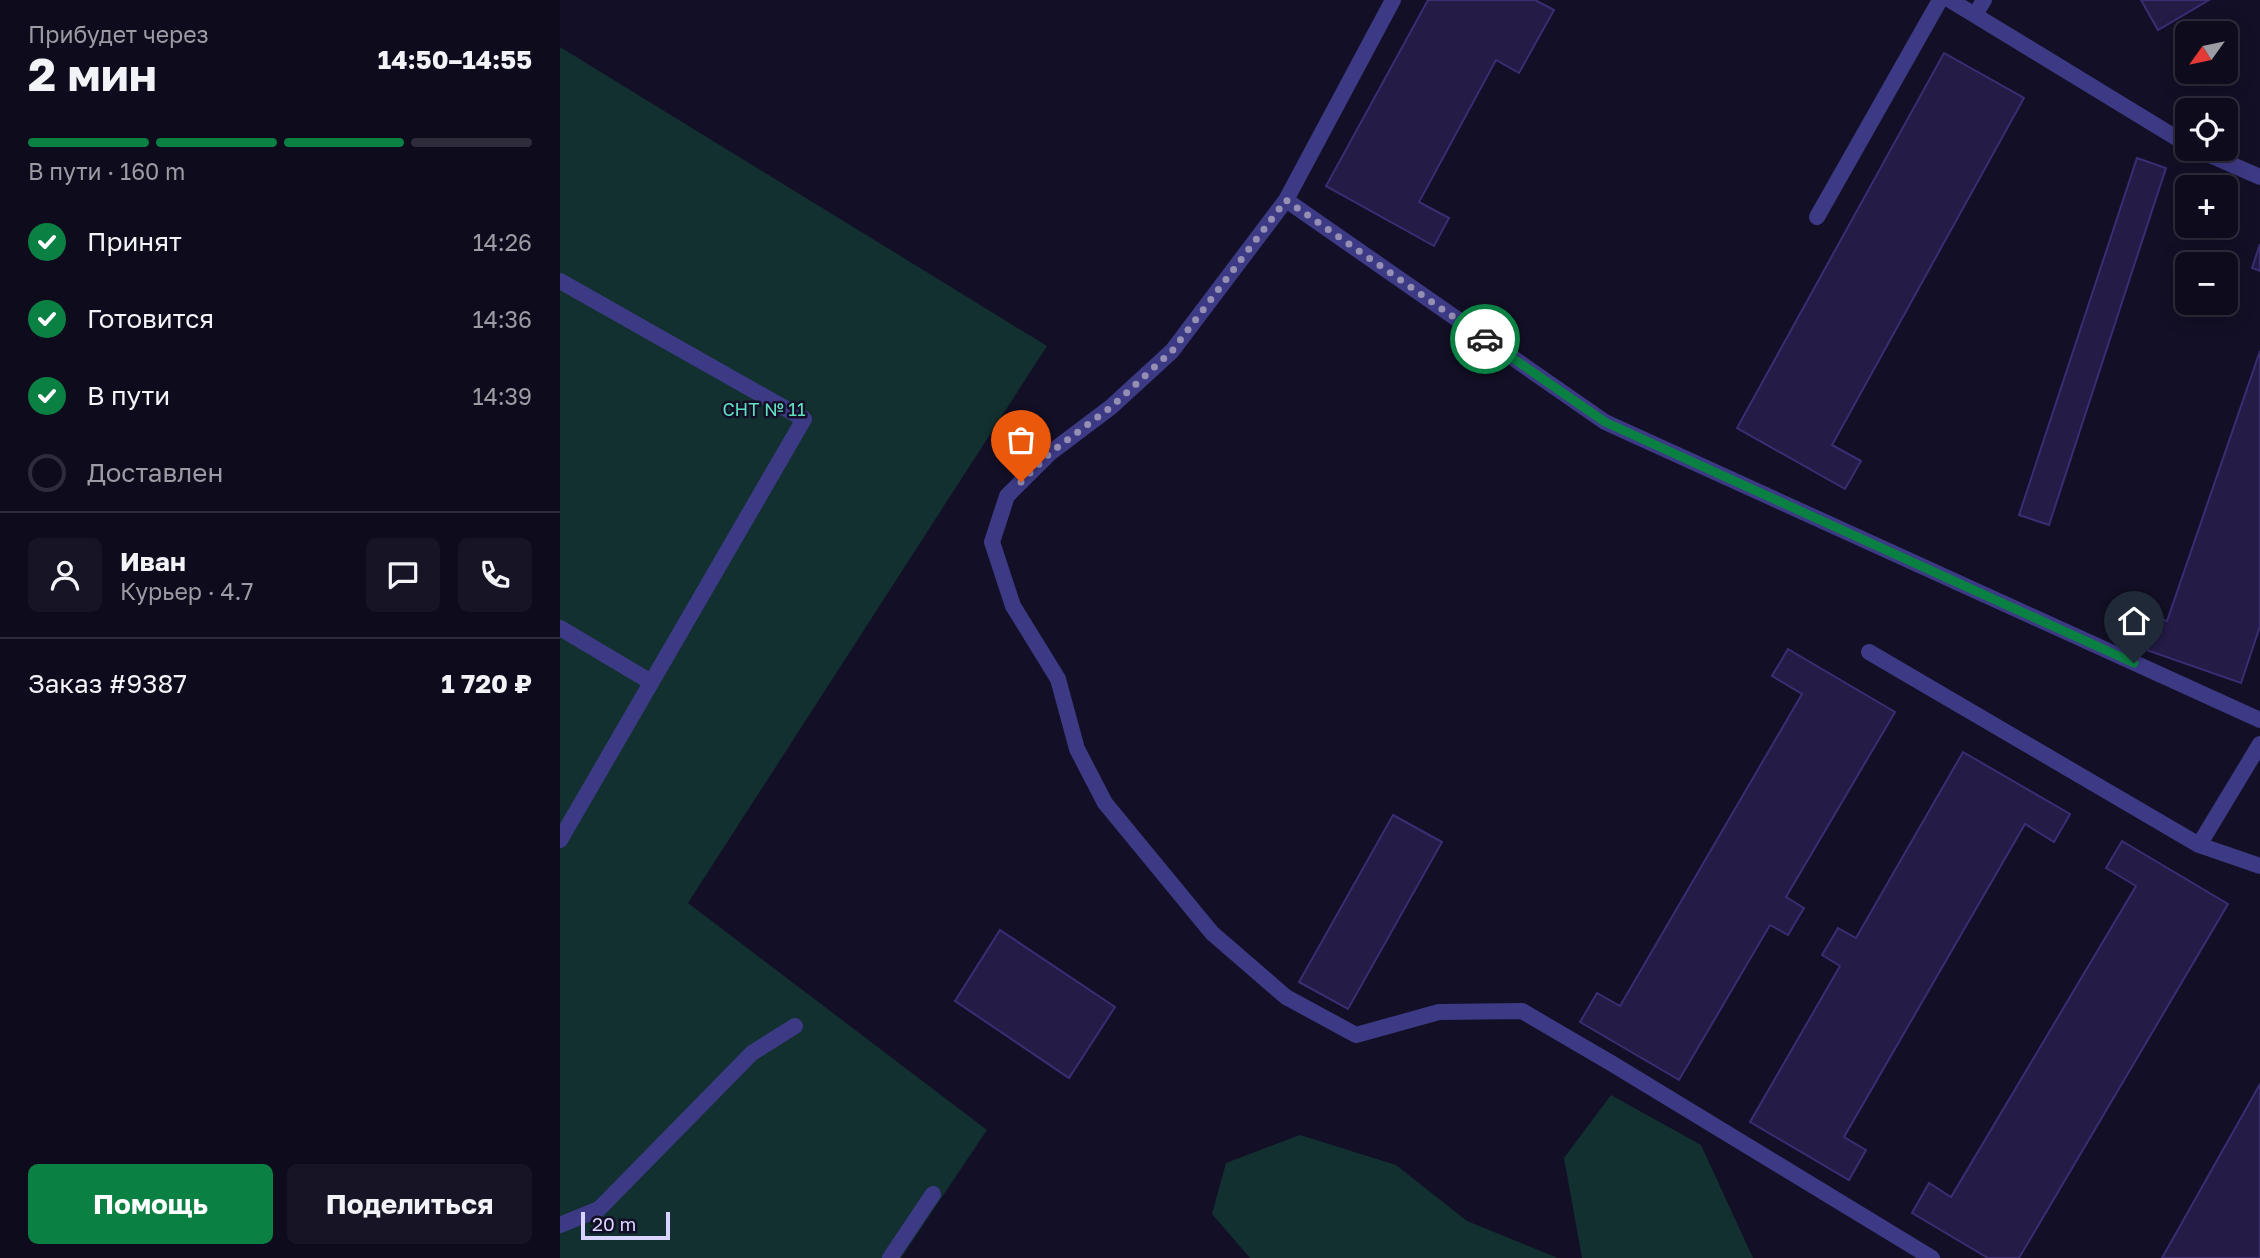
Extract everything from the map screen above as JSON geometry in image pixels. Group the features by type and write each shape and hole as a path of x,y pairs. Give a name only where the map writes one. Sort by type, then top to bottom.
{"lane":[{"path":"1393,0 1286,200 1172,351 1111,407 1050,453 1007,496 992,542 1013,607 1058,679 1077,749 1105,803 1212,933 1286,997 1356,1035 1439,1012 1522,1011 1932,1258"},
{"path":"1817,217 1940,0"},
{"path":"1950,0 2175,137"},
{"path":"1975,15 1984,0"},
{"path":"2223,161 2260,177"},
{"path":"1286,200 1605,422 2260,720"},
{"path":"560,281 804,419 560,841"},
{"path":"560,628 651,682"},
{"path":"1869,652 2199,845 2260,866"},
{"path":"2199,845 2260,744"},
{"path":"560,1225 599,1209 752,1053 796,1026"},
{"path":"890,1258 933,1194"}],"green space":[{"name":"СНТ № 11","path":"560,47 1047,346 688,903 987,1130 901,1258 560,1258"},
{"path":"1611,1095 1701,1145 1753,1258 1582,1258 1564,1158"},
{"path":"1300,1135 1396,1165 1467,1221 1558,1258 1250,1258 1212,1214 1226,1163"}],"building":[{"path":"1428,0 1535,0 1554,10 1519,73 1496,60 1419,202 1449,218 1434,246 1326,186"},
{"path":"2141,0 2209,0 2158,30"},
{"path":"1944,53 2024,98 1832,445 1861,461 1845,489 1737,428"},
{"path":"2137,158 2166,168 2049,525 2019,515"},
{"path":"2260,244 2260,271 2252,268"},
{"path":"2260,351 2260,626 2241,683 2132,645 2143,613 2167,621"},
{"path":"1788,649 1895,712 1786,897 1804,908 1788,935 1770,925 1679,1080 1580,1022 1597,993 1620,1006 1802,694 1772,676"},
{"path":"1963,752 2070,814 2054,842 2025,824 1844,1137 1866,1150 1849,1180 1750,1122 1840,966 1822,955 1838,928 1856,938"},
{"path":"1393,815 1442,842 1348,1009 1299,982"},
{"path":"2122,841 2228,904 2019,1258 1988,1258 1912,1213 1929,1183 1951,1197 2136,886 2106,868"},
{"path":"1000,930 1115,1007 1069,1078 955,1001"},
{"path":"2260,1084 2260,1258 2162,1258"}],"way so far":[{"path":"1021,482 1050,453 1111,407 1172,351 1286,200 1485,339"}],"route":[{"path":"1485,339 1605,422 2134,663"}]}
